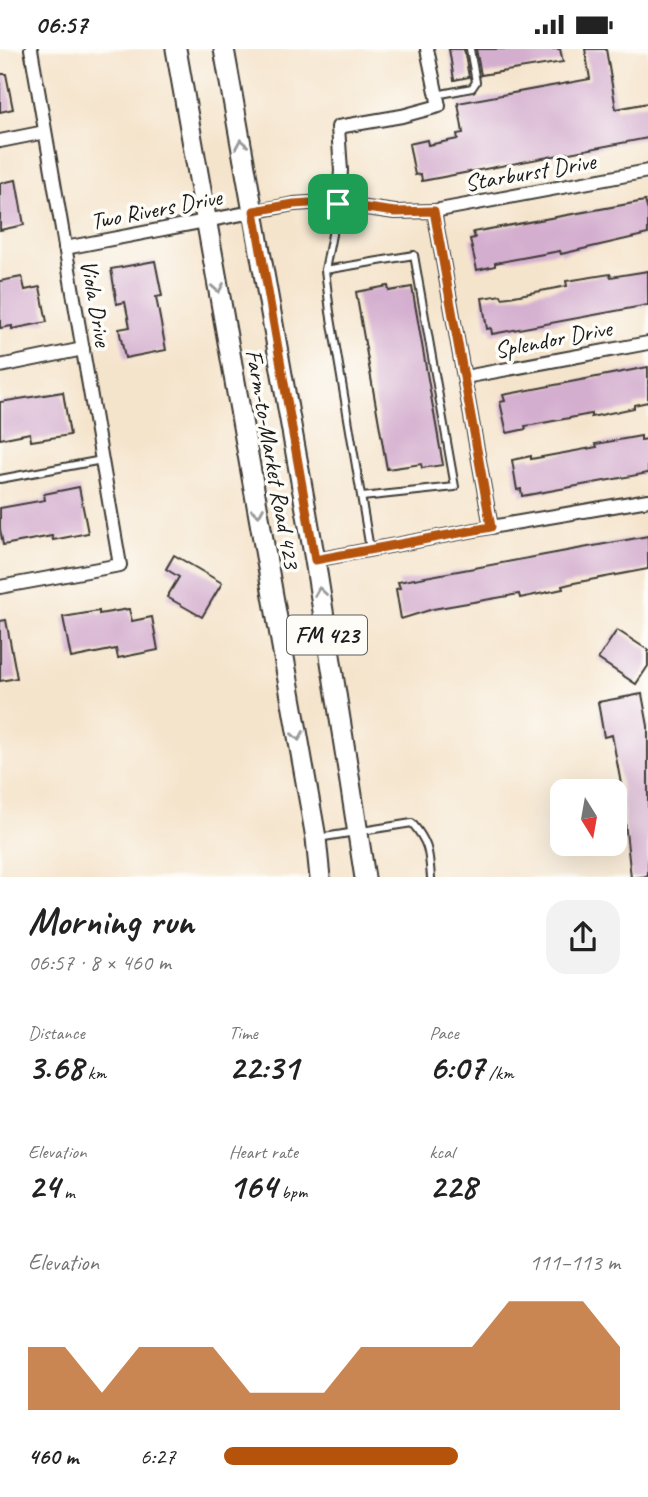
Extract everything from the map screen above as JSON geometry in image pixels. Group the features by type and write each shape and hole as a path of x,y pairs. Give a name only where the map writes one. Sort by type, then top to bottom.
{"main road":[{"name":"Farm-to-Market Road 423","path":"176,49 316,838 320,877"},
{"name":"Farm-to-Market Road 423","path":"224,49 315,560 365,877"}],"street":[{"name":"Viola Drive","path":"0,587 120,565 31,49"},
{"path":"338,204 341,171 338,127 402,116 439,106 427,49"},
{"path":"0,141 45,132"},
{"name":"Starburst Drive","path":"254,211 324,202 395,212 434,211 648,171"},
{"name":"Two Rivers Drive","path":"65,248 254,211"},
{"path":"434,211 491,527"},
{"name":"Splendor Drive","path":"465,377 648,343"},
{"path":"0,366 83,349"},
{"path":"315,560 648,500"}],"lane":[{"path":"436,95 472,88 476,82 470,49"},
{"path":"338,204 325,270 370,549"},
{"path":"325,270 414,255 455,487 362,497"},
{"path":"0,479 102,460"},
{"path":"316,838 412,824 425,838 429,849 431,877"}],"building":[{"path":"449,49 464,49 469,77 454,80"},
{"path":"476,49 560,49 563,62 481,75"},
{"path":"585,49 606,49 616,109 648,103 648,138 422,181 421,174 415,175 409,144 427,140 428,145 458,139 457,134 463,133 458,103 590,79"},
{"path":"0,74 6,74 13,109 0,112"},
{"path":"16,180 24,225 0,230 0,183"},
{"path":"645,201 648,234 561,254 560,251 495,263 495,266 477,270 470,239 475,238 473,232"},
{"path":"155,261 162,296 156,297 166,350 125,358 119,329 130,327 125,302 117,304 111,269"},
{"path":"648,271 648,305 492,334 491,328 487,329 482,298 501,295 502,298 509,297 567,286 566,281"},
{"path":"22,277 25,290 40,287 47,322 12,329 12,326 0,328 0,281"},
{"path":"388,286 389,291 412,287 443,465 422,468 421,464 387,469 356,292"},
{"path":"648,367 648,402 634,405 634,408 591,417 591,414 525,426 526,429 507,433 500,402 505,401 503,395"},
{"path":"63,392 70,435 31,441 30,433 0,439 0,402"},
{"path":"641,436 641,440 648,439 648,473 522,496 521,489 517,490 512,460 597,447 596,444"},
{"path":"79,487 88,533 3,545 0,508 45,500 44,494"},
{"path":"648,536 648,569 574,583 562,586 563,589 520,598 519,594 433,609 401,619 396,589 400,588 398,582"},
{"path":"174,555 222,583 202,617 167,597 179,577 166,569"},
{"path":"129,609 132,621 152,617 158,650 118,658 116,649 71,658 63,617"},
{"path":"6,620 17,678 0,681 0,621"},
{"path":"617,630 648,650 648,666 636,684 598,659"},
{"path":"642,694 648,726 648,876 631,877 627,840 627,779 620,779 612,735 604,737 598,702"}],"route":[{"path":"294,204 338,204 395,212 434,211 491,527 315,560 254,211 294,204"}]}
